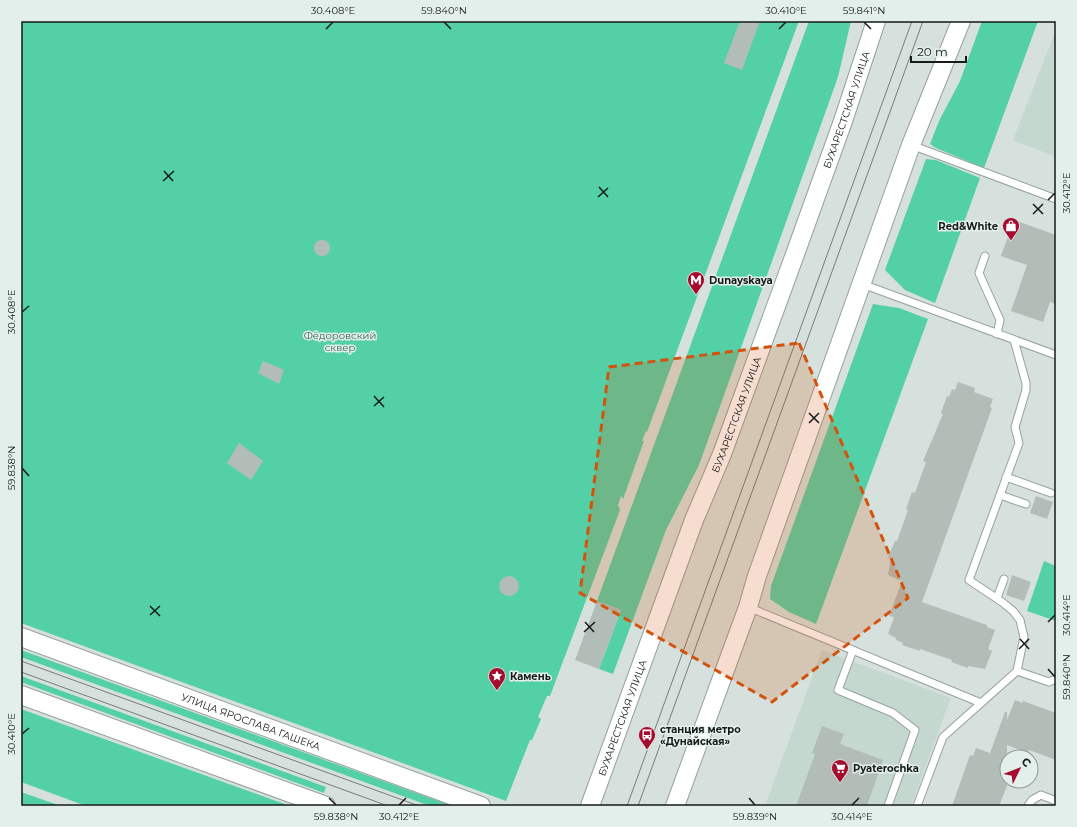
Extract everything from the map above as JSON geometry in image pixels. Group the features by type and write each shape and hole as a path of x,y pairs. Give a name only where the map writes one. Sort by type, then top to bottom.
{"street":[{"name":"БУХАРЕСТСКАЯ УЛИЦА","path":"590,806 694,520 722,454 794,257 843,121 876,21"},
{"path":"675,806 748,607 757,576 860,283 911,145 961,21"},
{"name":"УЛИЦА ЯРОСЛАВА ГАШЕКА","path":"21,637 481,806"},
{"path":"21,695 326,806"}],"lane":[{"path":"911,145 1056,199"},
{"path":"985,256 979,273 1000,320 997,334"},
{"path":"860,283 1056,356"},
{"path":"917,806 943,737 1017,671 1024,637 1023,627 1020,620 1013,611 997,598 969,580 1018,443 1015,427 1026,390 1023,369 1014,340"},
{"path":"1006,477 1051,493"},
{"path":"1000,495 1026,504"},
{"path":"997,598 1004,579"},
{"path":"748,607 981,703"},
{"path":"853,650 838,690 893,713 915,730 888,806"},
{"path":"1017,671 1049,682 1056,679"},
{"path":"1028,806 1032,800 1041,795 1056,801"}],"highlighted area":[{"path":"799,343 908,598 772,702 580,593 609,367"}],"shaded area":[{"path":"1056,30 1056,157 1013,140"},
{"path":"822,650 951,698 911,806 765,806"}],"green space":[{"name":"Фёдоровский сквер","path":"21,21 799,21 647,432 646,431 642,441 644,441 623,499 621,496 618,505 620,510 550,696 547,696 538,717 541,719 532,740 530,740 506,801 21,623"},
{"path":"809,21 851,21 838,77 699,465 666,530 613,674 599,669 621,610 597,601"},
{"path":"982,21 1038,21 984,168 936,148 930,144 939,121 960,81"},
{"path":"926,159 936,160 980,178 935,303 905,290 885,270"},
{"path":"873,304 899,308 928,319 816,624 789,612 770,599 771,586"},
{"path":"1044,561 1056,566 1056,621 1027,611"},
{"path":"21,650 452,806 430,806 21,657"},
{"path":"21,676 326,787 324,793 21,682"},
{"path":"21,709 290,806 86,806 21,782"},
{"path":"21,792 61,806 21,806"}],"building":[{"path":"740,21 760,21 742,70 724,63"},
{"path":"1014,220 1056,235 1056,304 1050,302 1043,322 1011,311 1027,265 1001,256"},
{"path":"322,240 328,242 330,248 328,254 322,256 316,254 314,248 316,242"},
{"path":"263,361 284,370 279,384 258,373"},
{"path":"958,382 975,388 974,392 993,399 990,407 992,408 922,602 987,625 987,627 995,630 988,649 992,651 985,669 968,666 968,668 951,662 952,660 920,649 920,651 902,645 903,643 888,634 894,617 889,616 902,581 888,575 891,558 888,557 895,541 897,541 908,510 906,509 912,492 915,493 926,462 923,461 943,414 941,413 947,396 949,397 952,389 955,390"},
{"path":"239,443 263,461 251,480 227,463"},
{"path":"1036,496 1053,502 1047,519 1030,513"},
{"path":"1012,575 1031,582 1024,601 1006,595"},
{"path":"509,576 516,579 519,586 516,593 509,596 502,593 499,586 502,579"},
{"path":"597,601 621,610 599,669 575,660"},
{"path":"1015,700 1022,703 1023,701 1056,713 1056,760 1039,754 1039,749 1018,749 1007,745 1007,749 999,749 999,789 1006,789 999,806 952,806 970,755 973,756 976,748 990,753 1005,712 1007,712 1007,720"},
{"name":"Pyaterochka","path":"822,726 844,734 840,744 883,760 867,806 796,806 815,754 812,753"}],"tram line":[{"path":"627,806 912,21"},
{"path":"638,806 923,21"},
{"path":"21,661 419,806"},
{"path":"21,672 388,806"}],"place":[{"name":"Red&White","path":"1011,241"},
{"name":"Dunayskaya","path":"696,295"},
{"name":"Камень","path":"497,691"},
{"name":"станция метро «Дунайская»","path":"647,750"},
{"name":"Pyaterochka","path":"840,783"}]}
